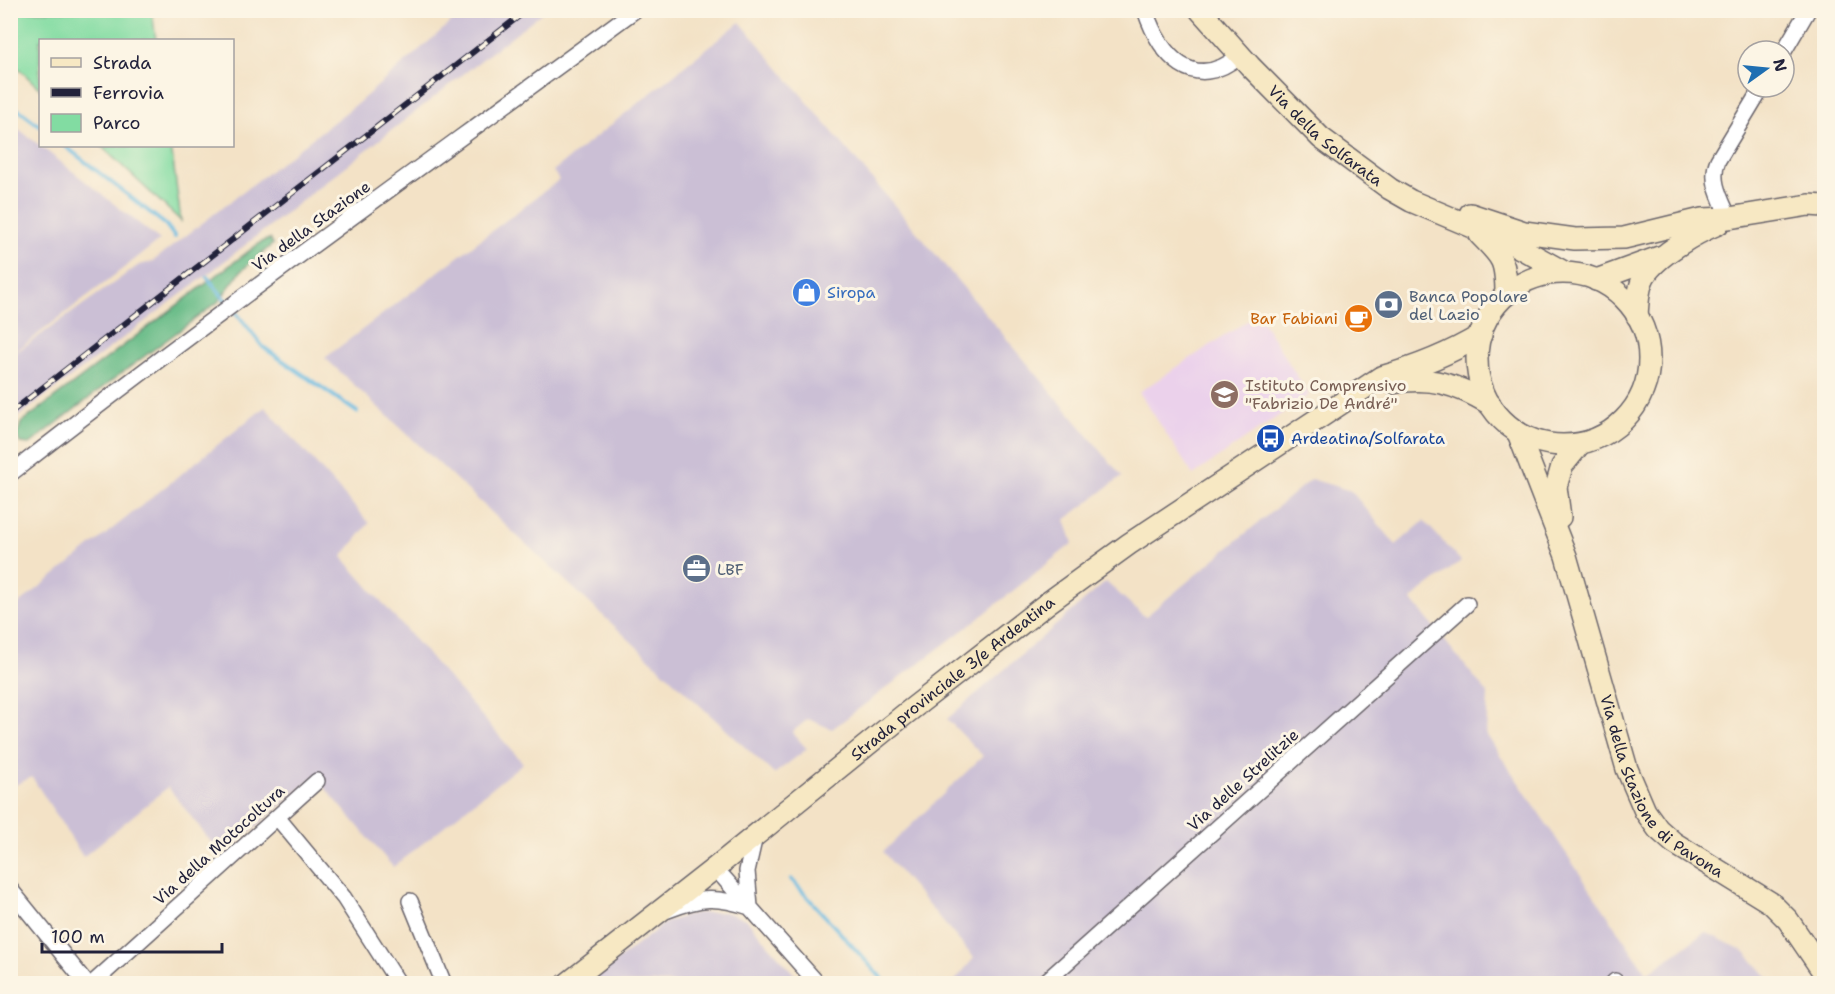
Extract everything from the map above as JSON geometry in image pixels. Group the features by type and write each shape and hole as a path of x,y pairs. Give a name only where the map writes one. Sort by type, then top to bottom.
{"main road":[{"name":"Via della Solfarata","path":"1200,10 1240,55 1322,138 1390,189 1410,201 1513,244 1564,272"},
{"path":"1410,201 1446,207 1524,232 1575,239 1624,238 1702,219 1729,218 1809,206 1824,206"},
{"path":"1637,316 1639,291 1645,275 1668,253 1705,229 1729,218"},
{"name":"Via della Solfarata","path":"1475,230 1502,258 1506,274 1506,295"},
{"path":"1596,279 1668,253"},
{"path":"1564,272 1580,273 1596,279 1619,294 1637,316 1646,337 1649,361 1646,384 1636,405 1621,423 1602,437 1580,444 1558,446 1538,442 1518,433 1502,420 1490,404 1482,388 1478,370 1481,335 1491,313 1517,286 1536,278 1564,272"},
{"name":"Strada provinciale 3/e Ardeatina","path":"567,984 904,715 1049,602 1129,544 1354,393 1381,377 1450,353 1481,335"},
{"path":"1354,393 1402,381 1434,381 1471,393 1490,404"},
{"path":"1518,433 1566,556"},
{"path":"1566,556 1556,487 1562,466 1580,444"},
{"name":"Via della Stazione di Pavona","path":"1566,556 1626,768 1645,810 1658,829 1674,843 1771,903 1788,920 1824,973"}],"street":[{"name":"Via della Stazione","path":"10,474 96,407 635,10"},
{"path":"1145,10 1152,30 1163,50 1185,66 1199,70 1214,69 1232,62 1240,55"},
{"path":"1791,39 1808,10"},
{"path":"1729,218 1716,186 1714,172 1755,99"},
{"name":"Via delle Strelitzie","path":"1043,984 1467,604"},
{"name":"Via della Motocoltura","path":"92,984 317,781"},
{"path":"277,817 344,898 399,984"},
{"path":"750,907 747,871 756,834"},
{"path":"715,868 818,984"},
{"path":"10,889 87,984"},
{"path":"654,915 697,900 711,898 750,907"},
{"path":"410,901 444,984"}],"shaded area":[{"path":"464,11 544,11 212,271 11,422 11,356 139,265 152,262 358,103"},
{"path":"740,22 1122,476 1065,520 1073,543 979,618 832,729 808,719 792,732 807,749 774,774 325,358 559,180 553,171"},
{"path":"11,123 160,240 11,355"},
{"name":"Istituto Comprensivo \"Fabrizio De André\"","path":"1258,314 1309,395 1193,475 1139,392"},
{"path":"265,407 369,523 342,557 523,763 393,867 315,776 222,856 168,787 83,857 32,777 11,787 11,610"},
{"path":"1311,479 1351,491 1396,545 1424,521 1461,561 1411,599 1488,694 1486,734 1647,974 1705,932 1744,951 1773,983 953,983 974,958 883,852 983,756 947,719 1106,582 1145,617"},
{"path":"724,912 746,919 802,983 589,983 666,922 695,913"}],"green space":[{"path":"10,11 152,11 156,39 39,39 39,88 11,61 11,31 15,25 11,21"},
{"path":"102,147 171,147 181,221"},
{"path":"270,239 273,244 241,271 218,302 30,444 20,443 17,436 21,423 261,242"}],"waterway":[{"path":"10,103 39,125"},
{"path":"66,147 166,225 175,237"},
{"path":"207,277 227,302"},
{"path":"234,310 263,347 357,412"},
{"path":"791,879 887,984"}],"railway":[{"path":"10,413 527,10"}],"place":[{"name":"Siropa","path":"806,292"},
{"name":"Banca Popolare del Lazio","path":"1388,305"},
{"name":"Bar Fabiani","path":"1359,318"},
{"name":"Istituto Comprensivo \"Fabrizio De André\"","path":"1224,394"},
{"name":"Ardeatina/Solfarata","path":"1270,438"},
{"name":"LBF","path":"696,569"}]}
